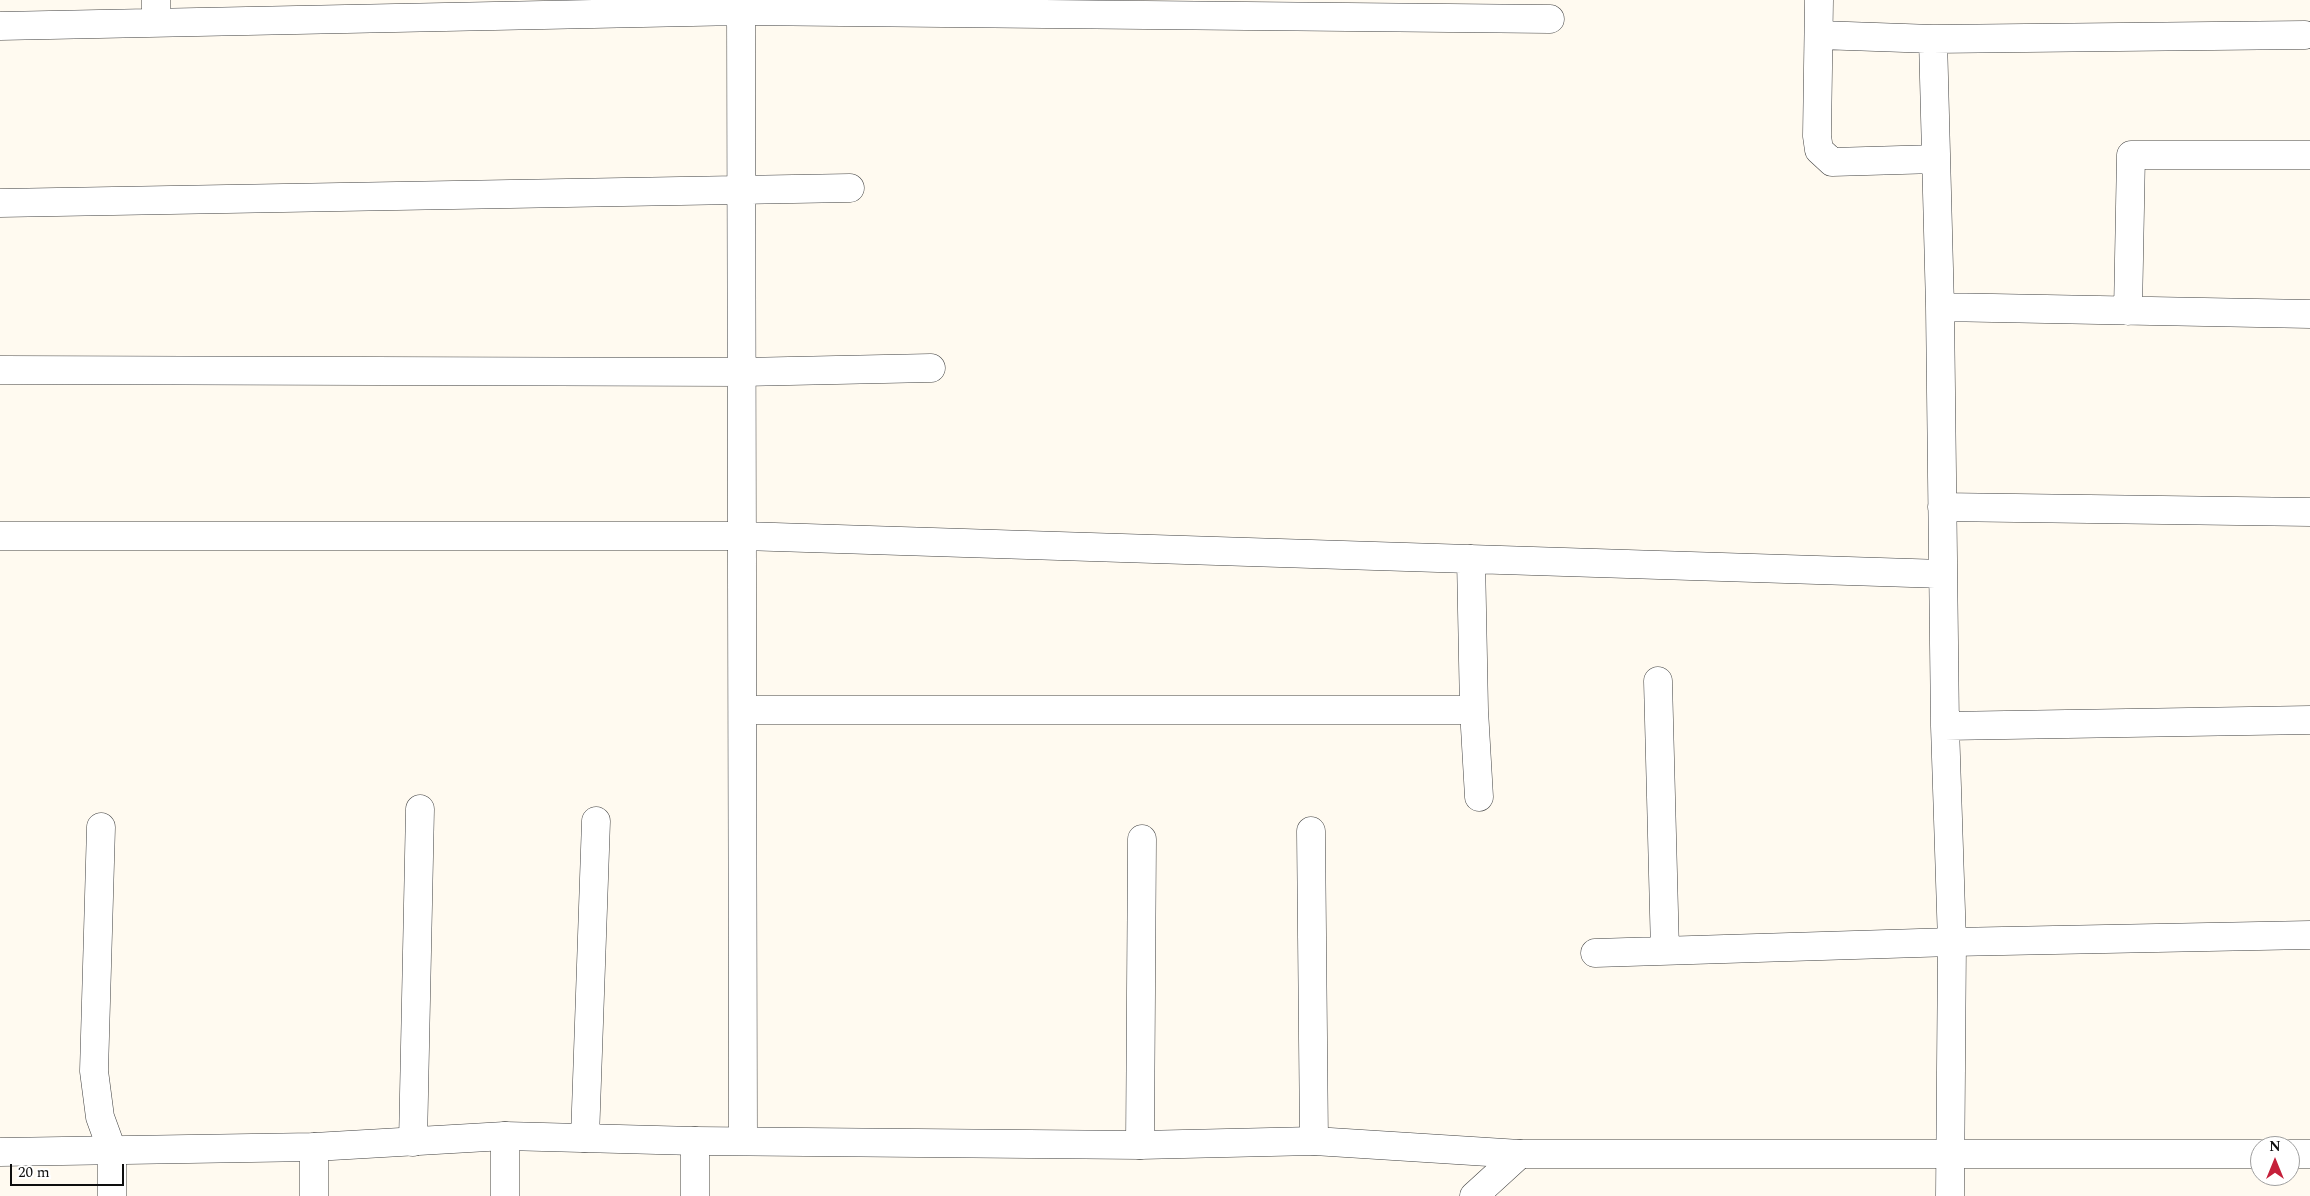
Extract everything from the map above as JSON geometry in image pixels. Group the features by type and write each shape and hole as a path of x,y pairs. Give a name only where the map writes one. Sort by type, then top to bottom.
{"street":[{"path":"1819,0 1817,136 1819,150 1832,162 1936,159"},
{"path":"741,6 743,1140"},
{"path":"0,26 156,11 741,6 1471,9 1550,19"},
{"path":"1819,36 1934,39 2305,35"},
{"path":"1934,39 1940,307 1945,726 1952,942 1950,1196"},
{"path":"2128,311 2131,155 2310,155"},
{"path":"0,203 850,188"},
{"path":"1940,307 2310,314"},
{"path":"0,370 742,372 931,368"},
{"path":"1942,507 2310,512"},
{"path":"0,536 743,536 1943,574"},
{"path":"1471,559 1474,710 1479,797"},
{"path":"1658,681 1665,951"},
{"path":"743,710 1474,710"},
{"path":"1945,726 2310,720"},
{"path":"413,1142 420,809"},
{"path":"585,1138 596,821"},
{"path":"101,826 94,1071 100,1117 112,1150 112,1196"},
{"path":"1311,831 1314,1141"},
{"path":"1140,1145 1142,839"},
{"path":"1595,953 1952,942 2310,934"},
{"path":"505,1136 505,1196"},
{"path":"0,1152 314,1147 505,1136 695,1141 1140,1145 1314,1141 1520,1154 2250,1154"},
{"path":"695,1141 695,1196"},
{"path":"314,1147 314,1196"},
{"path":"1474,1196 1520,1154"}]}
